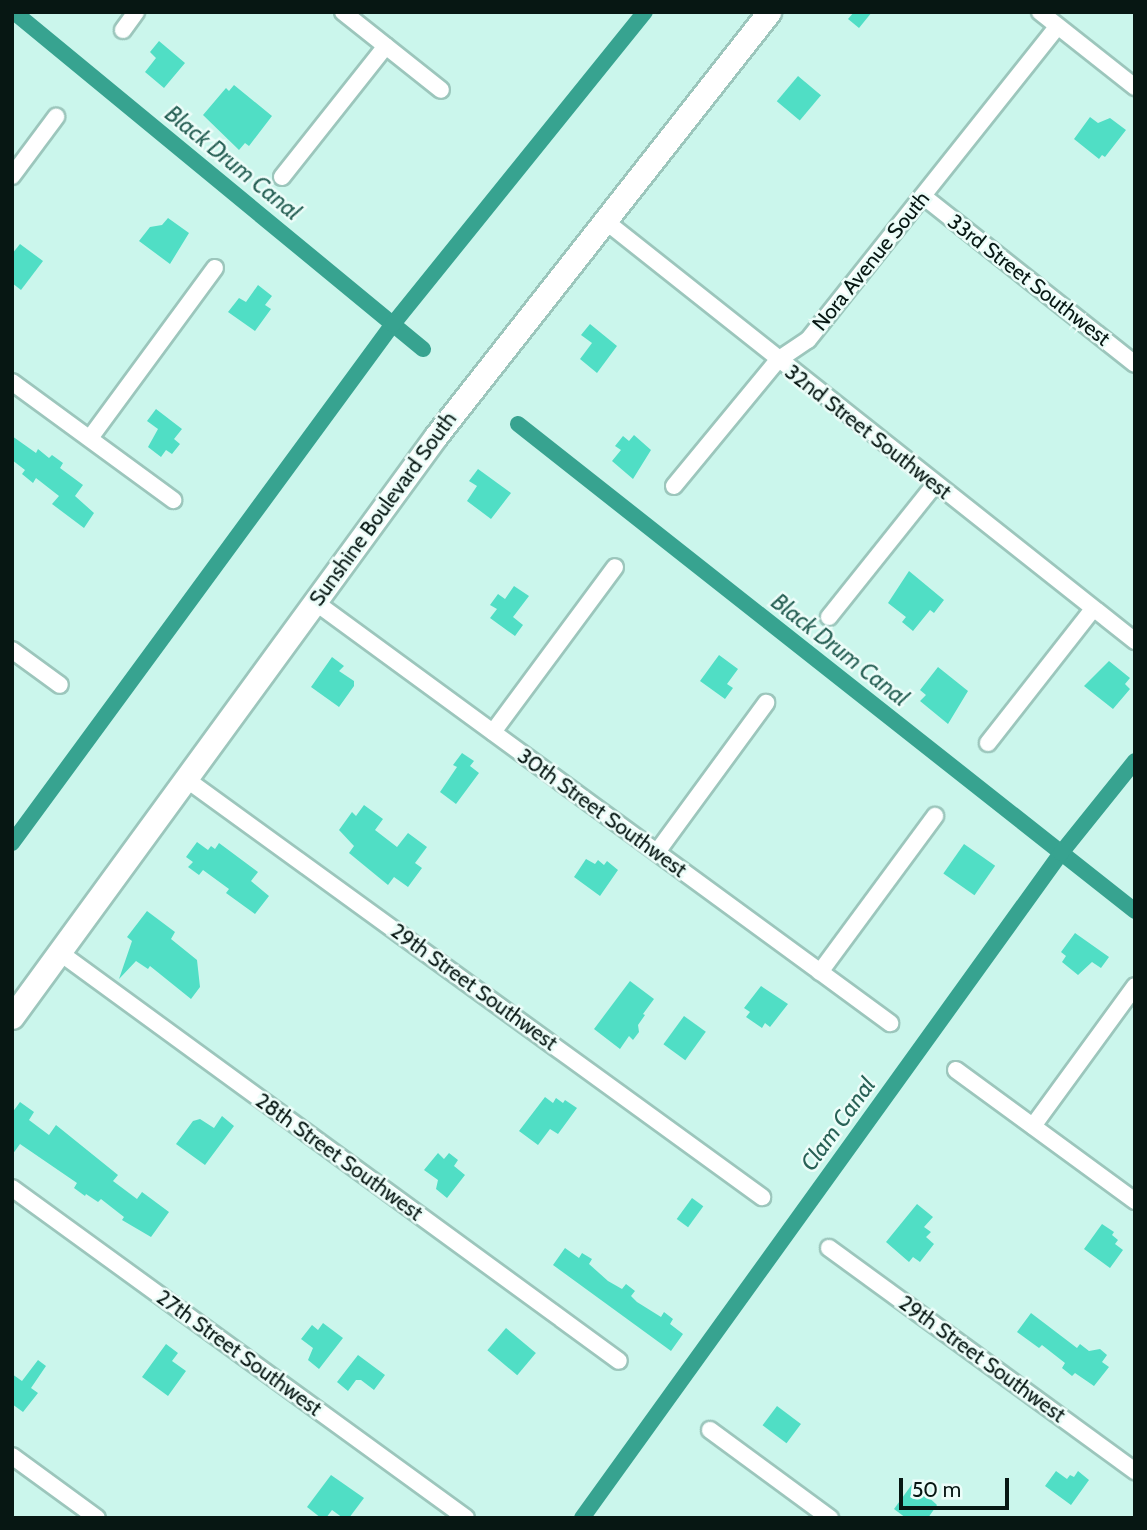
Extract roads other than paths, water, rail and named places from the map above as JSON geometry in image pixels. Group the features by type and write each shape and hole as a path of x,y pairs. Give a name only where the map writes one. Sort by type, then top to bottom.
{"street":[{"path":"122,30 136,12"},
{"path":"343,12 441,90"},
{"name":"Sunshine Boulevard South","path":"12,1017 502,348 769,12"},
{"path":"1040,12 1135,87"},
{"name":"Nora Avenue South","path":"674,486 778,360 808,340 1058,26"},
{"path":"282,177 386,46"},
{"path":"12,176 56,117"},
{"name":"33rd Street Southwest","path":"923,197 1135,364"},
{"name":"32nd Street Southwest","path":"604,220 1135,641"},
{"path":"90,438 215,268"},
{"path":"12,382 173,500"},
{"path":"829,617 935,484"},
{"path":"493,732 615,567"},
{"name":"30th Street Southwest","path":"315,602 890,1024"},
{"path":"988,743 1093,609"},
{"path":"12,650 60,685"},
{"path":"657,852 766,703"},
{"name":"29th Street Southwest","path":"186,779 762,1197"},
{"path":"820,972 935,816"},
{"name":"28th Street Southwest","path":"59,952 619,1361"},
{"path":"1033,1126 1135,986"},
{"path":"956,1070 1135,1201"},
{"name":"27th Street Southwest","path":"12,1188 466,1518"},
{"name":"29th Street Southwest","path":"830,1248 1135,1471"},
{"path":"710,1430 830,1518"},
{"path":"12,1456 97,1518"}],"waterway":[{"name":"Black Drum Canal","path":"14,12 423,349"},
{"path":"12,843 393,324 645,12"},
{"name":"Black Drum Canal","path":"518,424 1135,911"},
{"name":"Clam Canal","path":"582,1518 1061,853 1135,761"}]}
